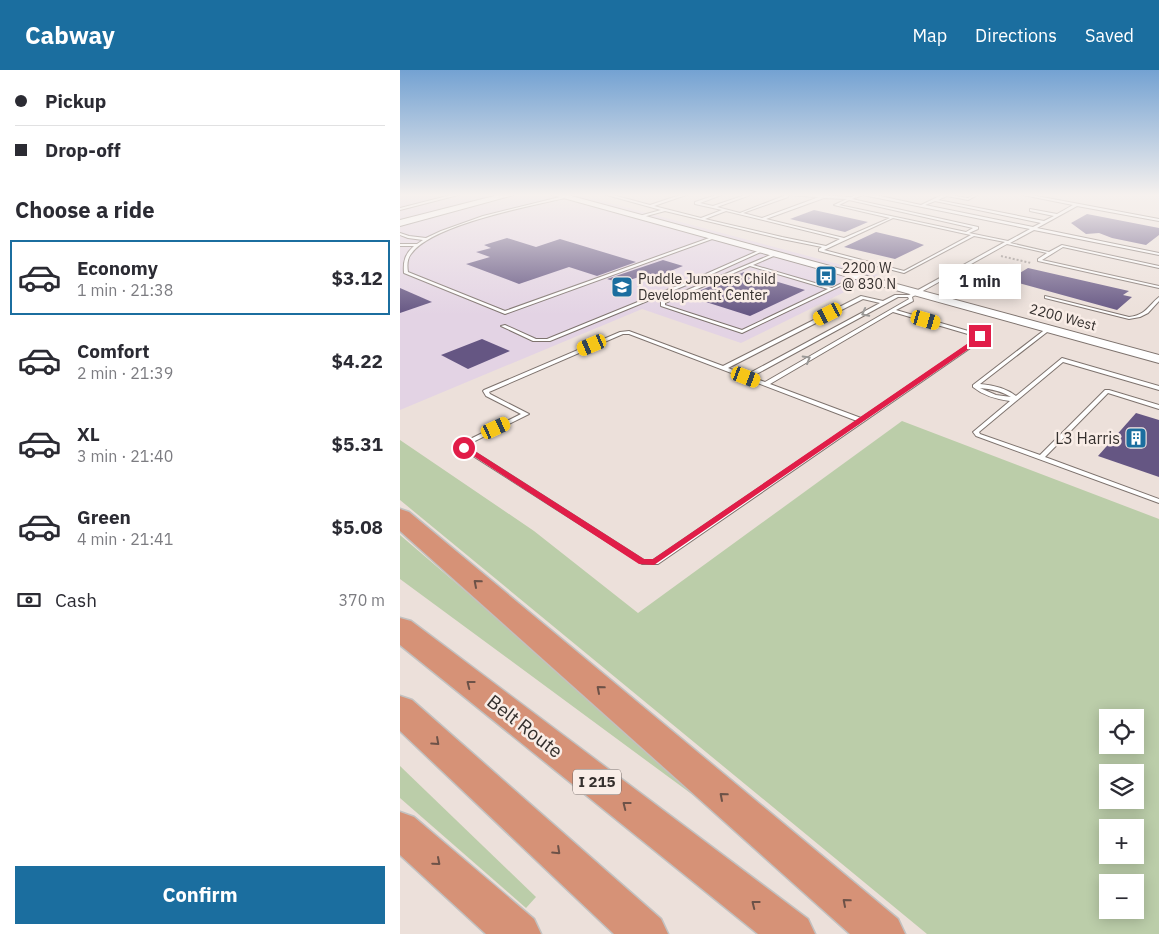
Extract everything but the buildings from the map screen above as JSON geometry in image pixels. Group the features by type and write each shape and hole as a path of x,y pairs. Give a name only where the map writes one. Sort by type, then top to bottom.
{"highway":[{"path":"400,517 883,934"},
{"name":"Belt Route","path":"400,629 793,934"},
{"path":"400,710 646,934"},
{"path":"400,830 519,934"}],"street":[{"name":"2200 West","path":"700,234 857,277 913,295 1159,359"}],"lane":[{"path":"401,234 425,239"},
{"path":"437,234 425,239 411,250 405,262 406,273 505,313 713,238"},
{"path":"772,234 826,247"},
{"path":"825,234 844,239"},
{"path":"855,234 820,250 904,272 974,235 1050,253"},
{"path":"746,377 896,296 913,295 1022,234"},
{"path":"1058,234 1159,254 1150,265"},
{"path":"400,245 418,245"},
{"path":"1159,267 1062,246 1039,260 1159,287"},
{"path":"503,326 535,340 548,340 761,251"},
{"path":"775,254 663,302 663,306 742,332 857,277"},
{"path":"750,265 832,289"},
{"path":"400,277 409,274"},
{"path":"764,384 893,311 911,300 913,295"},
{"path":"723,368 863,296 884,303"},
{"path":"1047,298 1129,318 1137,318 1153,308 1159,298"},
{"path":"860,420 632,333 622,333 486,391 488,395 526,414 467,441 464,444 464,448 642,562 654,562 980,339 980,336 893,311"},
{"path":"1016,399 1003,399 980,391 975,386 1049,329"},
{"path":"1159,388 1062,360 976,432 978,435 1159,501"},
{"path":"1041,458 1107,391 1159,407"}],"shaded area":[{"path":"400,234 727,234 879,275 741,343 642,309 400,410"}],"green space":[{"path":"902,421 1159,519 1159,934 927,934 400,500 400,440 534,531 638,613"},
{"path":"400,535 602,708 699,788 693,795 400,579"},
{"path":"400,766 536,897 526,908 400,798"}],"place":[{"name":"2200 W @ 830 N","path":"826,276"},
{"name":"Puddle Jumpers Child Development Center","path":"622,287"},
{"name":"L3 Harris","path":"1136,438"}],"route":[{"path":"464,448 642,562 654,562 980,339 980,336"}]}
